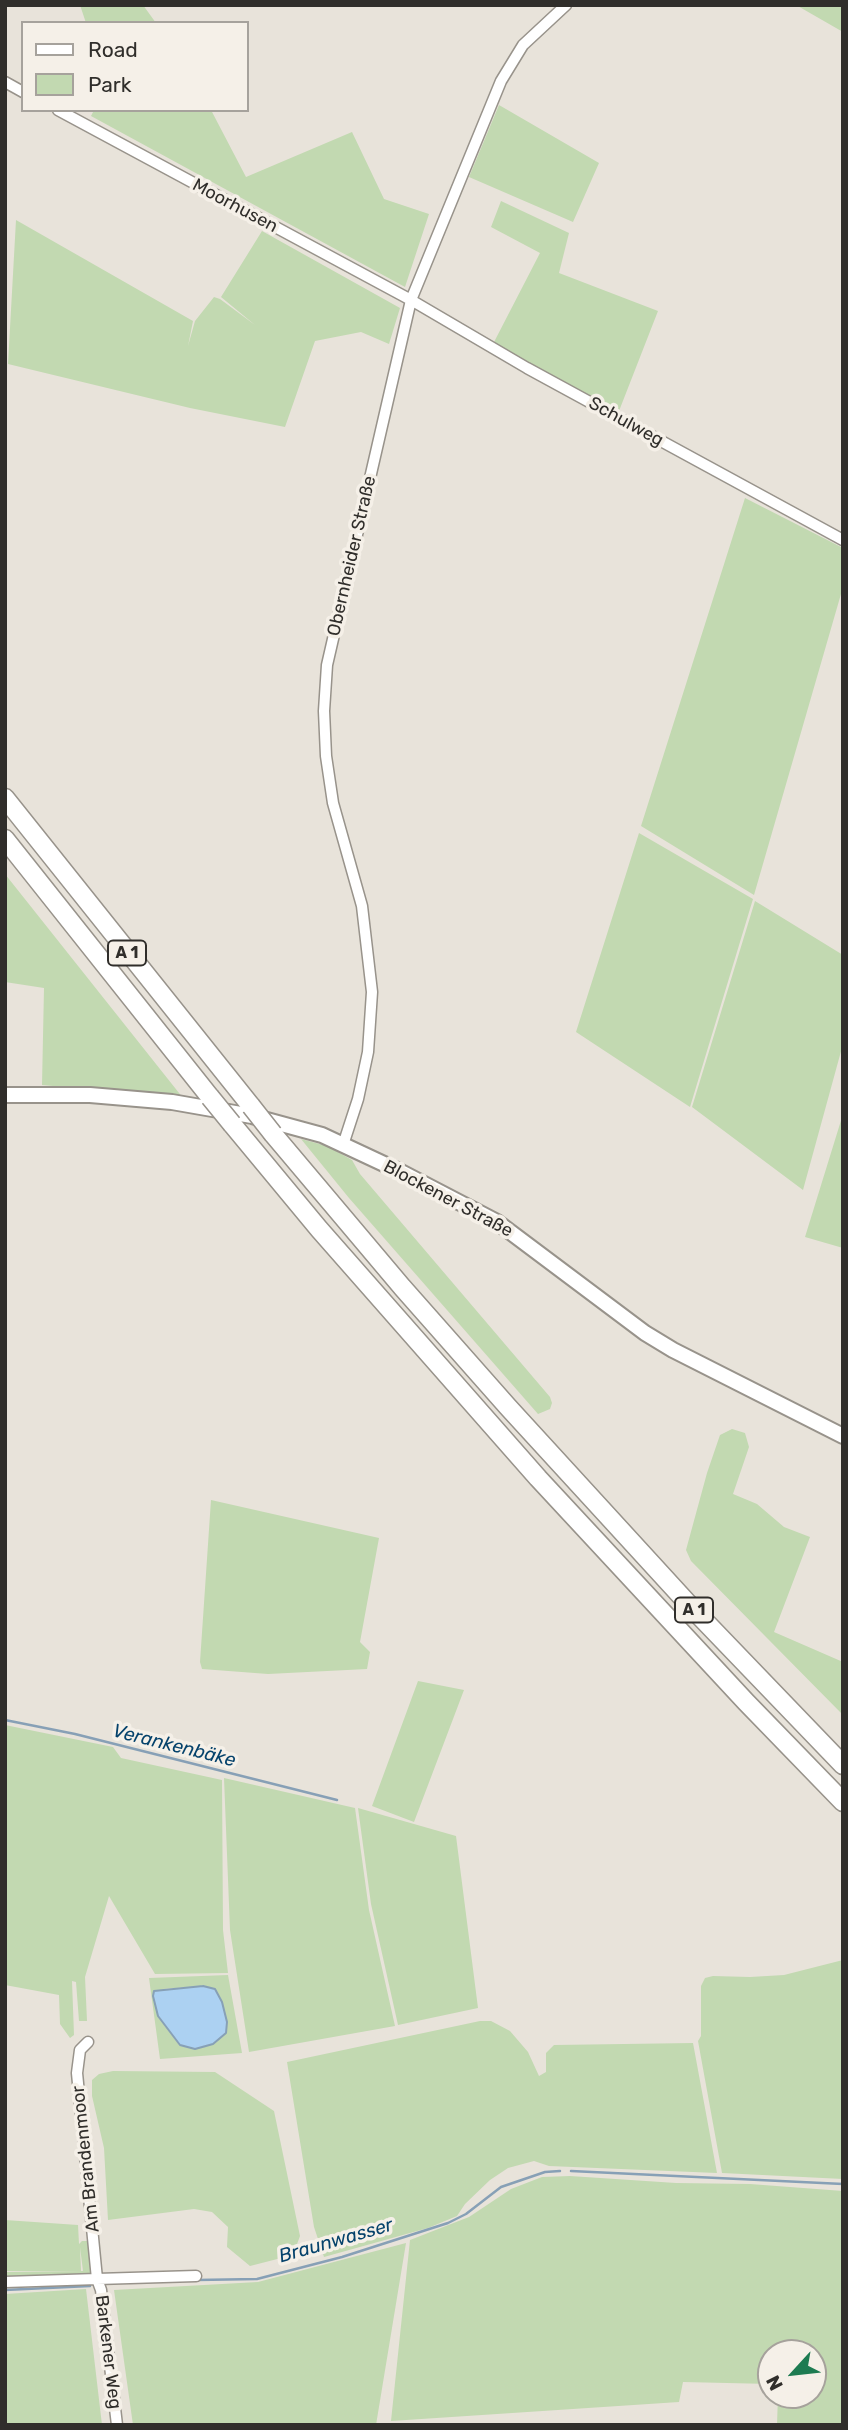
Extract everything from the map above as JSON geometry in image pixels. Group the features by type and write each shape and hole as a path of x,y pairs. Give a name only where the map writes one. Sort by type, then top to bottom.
{"highway":[{"name":"A 1","path":"5,798 251,1107 402,1287 544,1447 843,1765"},
{"name":"A 1","path":"5,839 210,1097 319,1229 533,1473 843,1802"}],"street":[{"name":"Obernheider Straße","path":"343,1144 358,1099 368,1052 372,992 362,906 333,803 326,756 325,689 338,611 411,300 501,81 518,52 566,5"},
{"path":"5,82 21,91"},
{"name":"Moorhusen","path":"62,112 411,300"},
{"name":"Schulweg","path":"411,300 527,368 843,540"},
{"name":"Blockener Straße","path":"5,1094 90,1095 211,1107 289,1124 343,1144 497,1222 645,1333 673,1350 843,1436"},
{"name":"Am Brandenmoor","path":"88,2042 80,2050 77,2073 97,2279"},
{"name":"Barkener Weg","path":"5,2282 196,2276"},
{"name":"Barkener Weg","path":"97,2279 101,2290 117,2425"}],"green space":[{"path":"80,5 143,5 155,21 85,21"},
{"path":"796,5 843,5 843,32"},
{"path":"499,105 599,163 573,222 469,177"},
{"path":"93,112 212,112 246,177 352,132 384,199 429,214 405,287 91,116"},
{"path":"501,201 569,233 559,273 658,311 619,411 493,344 540,253 491,227"},
{"path":"16,220 193,321 188,346 195,321 214,297 255,325 221,297 262,231 400,308 389,344 361,332 315,341 285,427 190,408 8,364"},
{"path":"745,498 843,548 843,587 754,895 641,826"},
{"path":"639,833 753,899 690,1107 576,1032"},
{"path":"5,874 183,1098 42,1085 44,988 5,982"},
{"path":"755,901 843,955 843,1044 803,1190 692,1107"},
{"path":"843,1114 843,1248 805,1237"},
{"path":"301,1139 327,1146 352,1160 360,1174 550,1397 550,1409 538,1414 349,1198"},
{"path":"732,1429 745,1433 749,1447 733,1494 757,1504 784,1527 810,1537 774,1632 843,1662 843,1715 691,1561 686,1550 720,1435"},
{"path":"211,1500 379,1538 360,1642 370,1652 367,1669 268,1674 202,1669 200,1662"},
{"path":"418,1681 464,1690 414,1822 372,1806"},
{"path":"5,1725 113,1747 121,1758 222,1780 223,1930 228,1973 155,1974 109,1896 85,1977 87,2021 79,2021 76,1982 72,1981 74,2035 70,2038 60,2024 59,1995 5,1985"},
{"path":"224,1778 355,1808 369,1910 395,2026 249,2052 230,1930"},
{"path":"358,1808 456,1836 478,2008 398,2025 371,1904"},
{"path":"843,1960 843,2179 722,2173 698,2041 701,2036 701,1986 705,1978 784,1975"},
{"path":"228,1975 242,2053 160,2059 149,1978","holes":["203,1986 180,2046 158,2016 163,1989"]},
{"path":"480,2021 491,2021 510,2031 528,2052 539,2076 546,2072 546,2053 554,2045 693,2043 717,2173 549,2166 534,2161 508,2168 490,2180 465,2204 457,2216 428,2228 324,2257 314,2227 287,2062"},
{"path":"113,2071 215,2072 274,2111 300,2236 293,2255 250,2266 227,2247 228,2227 212,2212 194,2209 108,2220 104,2148 92,2096 92,2080 99,2074"},
{"path":"542,2177 750,2184 843,2191 843,2425 777,2425 778,2409 827,2409 827,2339 757,2339 757,2384 683,2382 679,2402 391,2421 410,2240 469,2217 511,2189"},
{"path":"5,2220 78,2225 79,2244 88,2241 92,2277 5,2280 5,2272 83,2271 80,2247 81,2271 5,2271"},
{"path":"406,2243 376,2425 133,2425 114,2290 258,2282"},
{"path":"86,2289 102,2425 5,2425 5,2294"}],"water":[{"path":"203,1986 215,1989 222,2002 227,2022 226,2033 213,2044 195,2049 180,2045 158,2016 153,1996 154,1991"}],"waterway":[{"name":"Verankenbäke","path":"5,1720 75,1734 337,1800"},
{"name":"Braunwasser","path":"197,2280 257,2279 342,2257 448,2223 466,2214 501,2187 545,2172 560,2171"},
{"name":"Braunwasser","path":"571,2171 843,2184"},
{"name":"Braunwasser","path":"5,2290 90,2286"}]}
